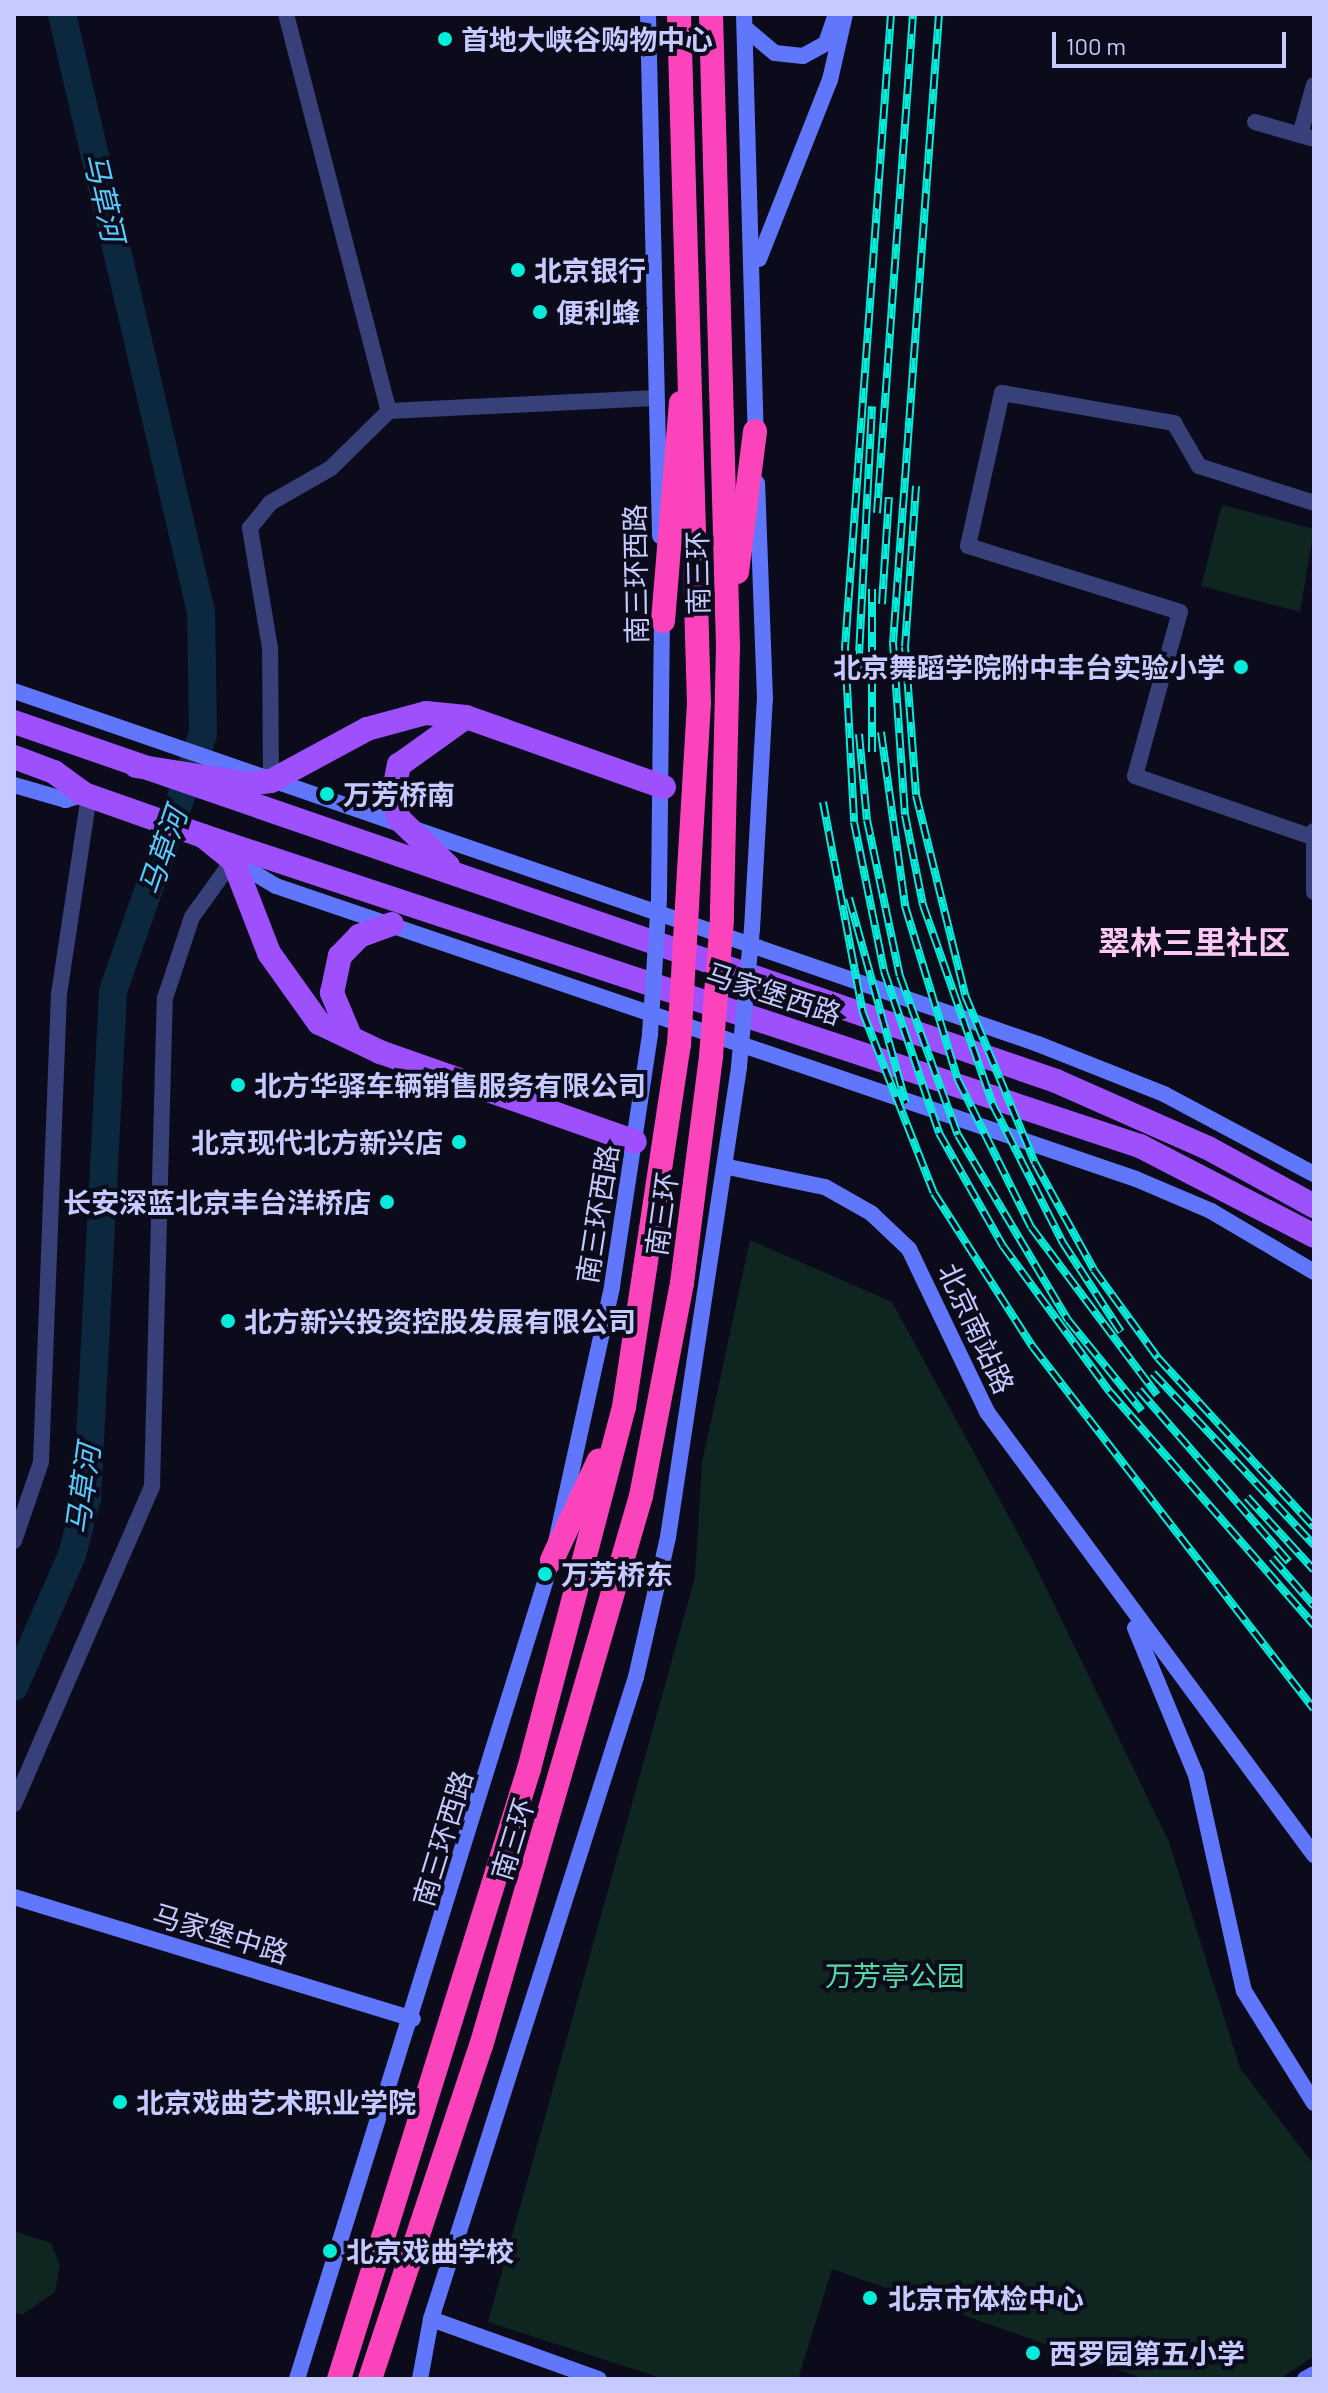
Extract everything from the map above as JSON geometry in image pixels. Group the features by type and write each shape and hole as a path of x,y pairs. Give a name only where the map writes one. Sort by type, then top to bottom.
{"highway":[{"path":"663,14 683,118"},
{"name":"南三环","path":"339,2379 529,1769 624,1407 679,1045 699,703 679,14"},
{"name":"南三环","path":"370,2379 481,2046 641,1496 682,1283 711,1056 722,919 728,646 711,14"},
{"path":"663,621 689,293"},
{"path":"728,646 755,431"},
{"path":"552,1560 624,1407"}],"main road":[{"path":"452,870 399,819 393,795 399,765 466,717"},
{"path":"14,722 136,766 248,785 394,719 466,717 664,787"},
{"path":"14,757 54,772 86,794 220,847 293,993 319,1023 635,1142"},
{"name":"马家堡西路","path":"248,785 452,870 1056,1081 1208,1148 1314,1206"},
{"name":"马家堡西路","path":"220,847 1140,1146 1314,1236"},
{"path":"350,1036 332,993 340,956 359,936 392,924"}],"street":[{"path":"286,14 389,411"},
{"name":"南三环西路","path":"297,2379 413,2019 552,1560 635,1142 650,1034 664,787 663,621 648,14"},
{"path":"744,21 775,53 803,56 826,43 836,14"},
{"path":"756,272 773,209 830,80 845,14"},
{"path":"420,2379 431,2319 636,1677 668,1537 728,1167 752,929 765,699 755,431 756,272 744,21"},
{"path":"1255,122 1307,137 1314,85"},
{"path":"1313,892 1313,834 1135,776 1180,612 968,546 1002,393 1174,423 1199,466 1314,503"},
{"path":"14,691 154,741 248,785 270,648 250,528 270,503 331,468 389,411 656,398"},
{"path":"14,785 66,800 86,794 59,994 41,1462 14,1541"},
{"name":"马家堡西路","path":"248,785 399,819 1117,1074 1314,1174"},
{"path":"14,1804 152,1486 165,998 220,847"},
{"name":"马家堡西路","path":"220,847 276,886 1136,1179 1211,1211 1314,1272"},
{"name":"北京南站路","path":"728,1167 825,1187 871,1213 909,1249 987,1412 1118,1594 1314,1855"},
{"name":"北京南站路","path":"1118,1594 1196,1775 1244,1991 1314,2103"},
{"name":"马家堡中路","path":"14,1897 413,2019"},
{"path":"431,2319 599,2379"},
{"path":"1305,2379 1314,2374"}],"green space":[{"path":"1222,505 1314,529 1300,612 1201,586"},
{"name":"万芳亭公园","path":"750,1240 892,1302 1034,1563 1169,1842 1240,2068 1314,2165 1314,2356 1280,2379 1145,2379 832,2269 798,2379 664,2379 488,2322 695,1577 702,1463"},
{"path":"14,2231 51,2243 60,2266 55,2292 22,2315 14,2312"}],"waterway":[{"name":"马草河","path":"14,1687 72,1555 87,1498 113,991 203,734 201,612 62,14"}],"railway":[{"path":"891,14 845,648 854,822 884,971 939,1133 1003,1246 1110,1392 1314,1625"},
{"path":"877,513 913,14"},
{"path":"939,14 893,643 905,815 923,905 993,1105 1063,1243 1121,1332"},
{"path":"858,674 872,406"},
{"path":"916,486 905,647 916,795 965,995 1035,1163 1094,1270 1158,1358 1314,1527"},
{"path":"882,604 889,497"},
{"path":"872,589 872,752"},
{"path":"881,732 905,906 958,1080 1031,1227 1157,1395"},
{"path":"859,734 867,820 900,976 958,1135 1068,1320 1142,1411"},
{"path":"823,802 863,1013 934,1193 1033,1347 1314,1709"},
{"path":"849,898 906,1103"},
{"path":"1153,1373 1314,1545"},
{"path":"1139,1390 1289,1562"},
{"path":"1247,1497 1314,1570"},
{"path":"1272,1558 1314,1606"}],"place":[{"name":"首地大峡谷购物中心","path":"445,39"},
{"name":"北京银行","path":"518,270"},
{"name":"便利蜂","path":"540,312"},
{"name":"北京舞蹈学院附中丰台实验小学","path":"1241,667"},
{"name":"万芳桥南","path":"327,794"},
{"name":"北方华驿车辆销售服务有限公司","path":"238,1085"},
{"name":"北京现代北方新兴店","path":"459,1142"},
{"name":"长安深蓝北京丰台洋桥店","path":"387,1202"},
{"name":"北方新兴投资控股发展有限公司","path":"228,1321"},
{"name":"万芳桥东","path":"545,1574"},
{"name":"北京戏曲艺术职业学院","path":"120,2102"},
{"name":"北京戏曲学校","path":"330,2251"},
{"name":"北京市体检中心","path":"870,2298"},
{"name":"西罗园第五小学","path":"1033,2353"}],"district":[{"name":"翠林三里社区","path":"1194,941"}]}
